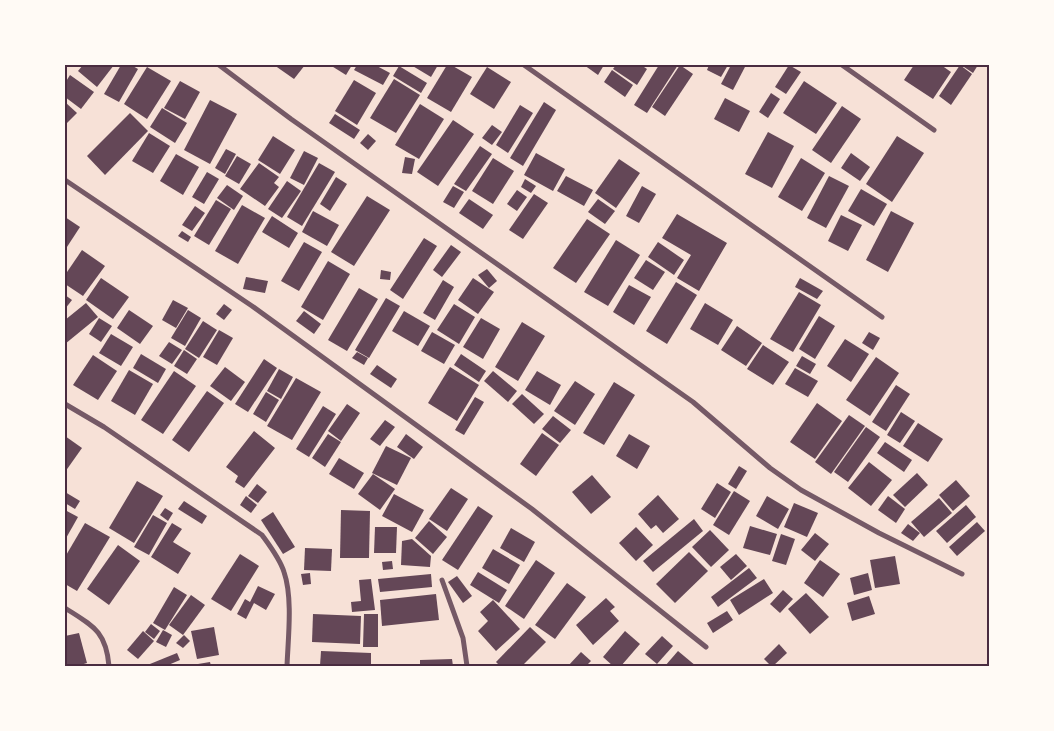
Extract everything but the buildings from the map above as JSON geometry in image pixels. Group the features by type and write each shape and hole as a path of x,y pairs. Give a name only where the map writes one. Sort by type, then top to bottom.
{"street":[{"path":"219,65 693,402 770,468 802,490 879,533 962,574"},
{"path":"524,65 882,317"},
{"path":"842,65 934,130"},
{"path":"65,180 252,306 524,503 706,647"},
{"path":"65,404 104,427 262,535 275,553 284,573 289,603 287,666"},
{"path":"442,580 463,638 466,666"},
{"path":"65,608 88,622 100,634 107,647 109,666"}]}
